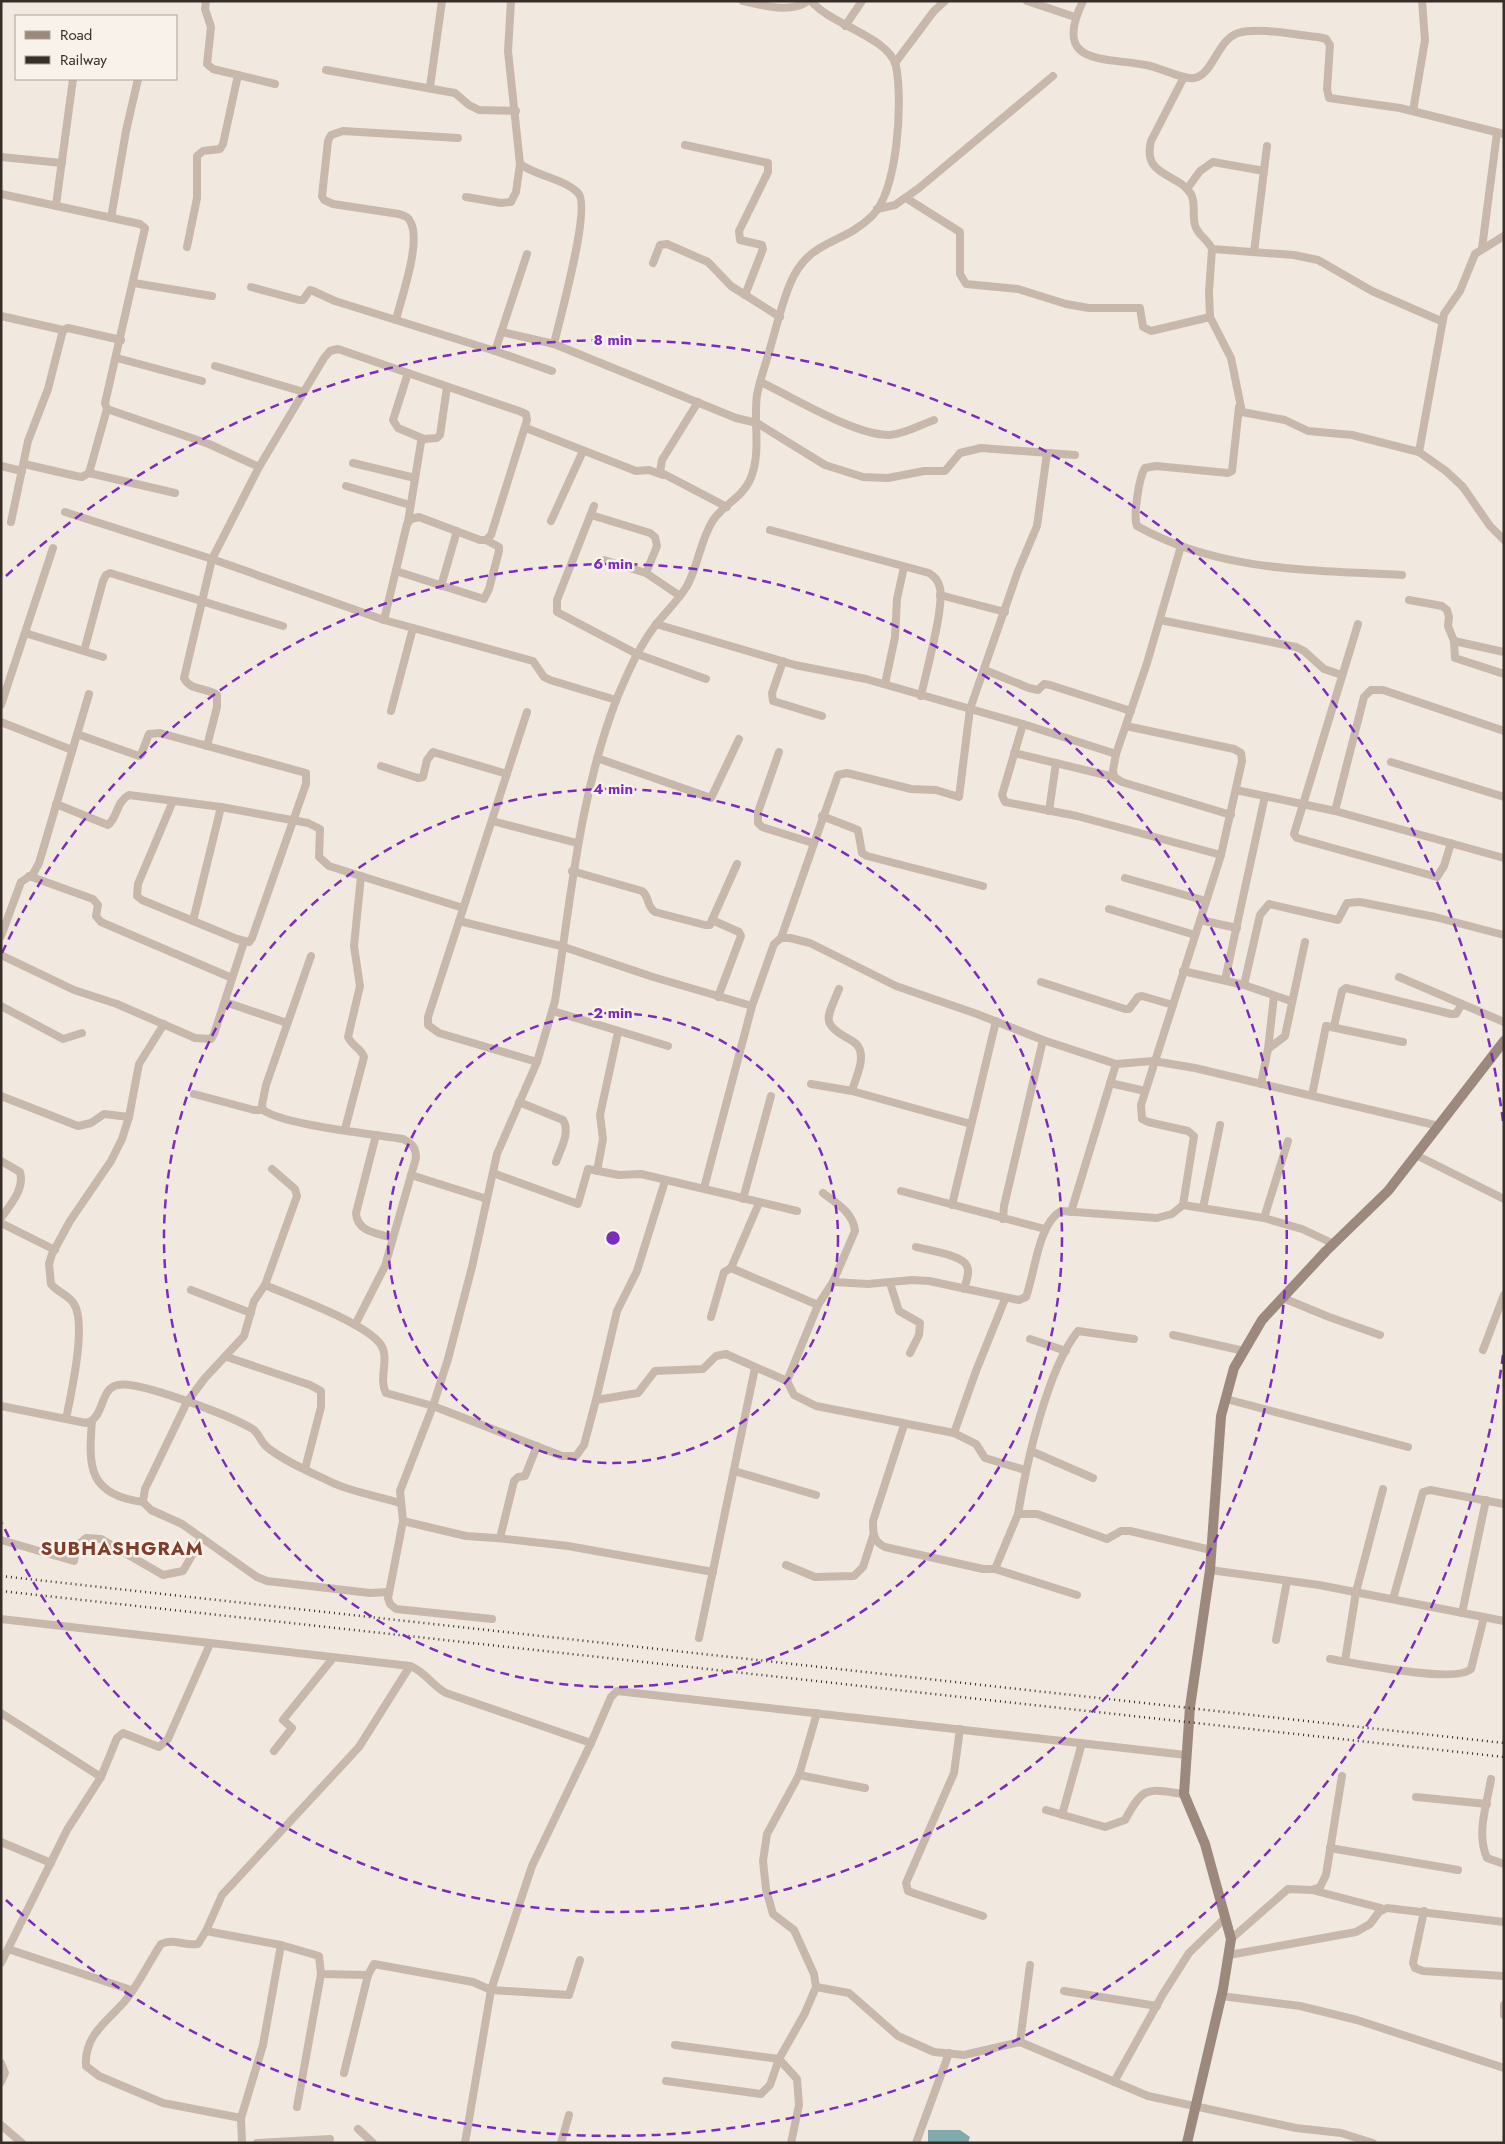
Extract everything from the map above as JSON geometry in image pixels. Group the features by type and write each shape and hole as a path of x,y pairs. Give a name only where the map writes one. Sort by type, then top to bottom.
{"main road":[{"path":"1187,2143 1222,1996 1231,1939 1205,1844 1184,1794 1190,1707 1210,1570 1221,1416 1234,1368 1262,1320 1334,1244 1388,1191 1504,1041"}],"street":[{"path":"206,1 206,15 211,27 207,64 213,69 275,84"},
{"path":"430,87 442,1"},
{"path":"466,197 501,203 511,202 514,198 520,164 516,111 508,51 511,1"},
{"path":"492,1619 396,1609 390,1604 389,1592 403,1521 400,1491 433,1406 472,1267 497,1154 537,1062 553,1011 572,871 597,758 616,700 637,654 656,624 680,596 693,574 713,520 744,491 751,477 757,445 757,395 790,284 799,266 812,251 856,228 873,215 888,182 900,122 895,62 888,52 876,43 819,11 810,1 795,8 784,8 743,1"},
{"path":"845,26 862,1"},
{"path":"895,62 934,11 945,1"},
{"path":"1026,1 1075,17"},
{"path":"1083,1 1075,17 1072,31 1073,42 1077,50 1094,56 1162,69 1184,77 1194,78 1203,74 1223,43 1237,33 1251,31 1318,37 1326,39 1330,45 1327,89 1329,98 1413,111 1500,134 1482,248"},
{"path":"1413,111 1425,40 1422,1"},
{"path":"326,70 430,87 455,93 469,106 479,110 516,111"},
{"path":"187,247 196,198 198,156 203,151 220,149 223,144 238,75"},
{"path":"877,209 895,204 906,198 1052,76"},
{"path":"1184,77 1151,141 1149,151 1151,162 1158,170 1187,189 1192,196 1195,226 1212,249 1209,292 1210,317 1231,358 1235,370 1242,412 1285,420 1308,431 1352,435 1419,452 1446,471 1463,488 1490,526 1504,540"},
{"path":"56,205 74,80"},
{"path":"111,218 126,131 138,80"},
{"path":"396,320 413,247 411,223 407,217 399,214 333,204 324,200 322,196 328,141 331,135 343,131 458,138"},
{"path":"685,145 768,163 768,172 739,231 740,240 762,245 763,249 746,295"},
{"path":"1254,252 1267,146"},
{"path":"1,157 62,163"},
{"path":"1187,189 1200,171 1213,162 1264,171"},
{"path":"520,164 572,189 580,194 583,202 582,224 554,344"},
{"path":"1,194 140,224 145,228 106,409 89,473"},
{"path":"906,198 960,232 960,274 966,284 1018,289 1066,304 1089,308 1140,308 1143,327 1151,331 1210,317"},
{"path":"1419,452 1441,321 1448,306 1460,291 1475,254 1504,236"},
{"path":"653,263 660,245 667,244 708,262 725,280 780,317"},
{"path":"1212,249 1294,255 1318,260 1372,291 1441,321"},
{"path":"495,351 527,254"},
{"path":"134,283 212,296"},
{"path":"251,287 299,300 303,300 310,290 335,301 495,351 552,371"},
{"path":"1,316 63,330 68,328 121,340"},
{"path":"11,522 28,441 50,382 63,330"},
{"path":"502,332 554,344 736,418 758,423 826,465 874,479 924,471 945,471 960,453 981,448 1075,455"},
{"path":"207,746 217,706 216,695 212,691 186,684 184,678 212,559 259,467 330,351 338,349 526,414 526,428 491,535 486,540"},
{"path":"116,358 202,381"},
{"path":"215,366 304,392"},
{"path":"408,373 393,420 398,428 424,439 437,438 440,435 448,387"},
{"path":"760,382 845,423 880,434 900,433 934,420"},
{"path":"663,475 660,472 662,460 698,402"},
{"path":"1240,405 1232,472 1228,474 1156,466 1145,468 1142,473 1136,517 1137,526 1181,546 1215,557 1282,570 1402,575"},
{"path":"106,409 209,444 259,467"},
{"path":"526,428 636,471 649,470 663,475 727,507"},
{"path":"384,620 407,524 421,442 424,439"},
{"path":"551,522 583,450"},
{"path":"704,1188 752,1006 774,944 781,938 835,779 841,772 910,789 936,790 958,798 970,709 1023,557 1038,526 1047,453"},
{"path":"353,463 414,478"},
{"path":"1,466 82,477 89,473 175,493"},
{"path":"346,486 410,505"},
{"path":"594,506 557,600 557,612 637,654 706,679"},
{"path":"65,512 212,559 384,620 533,661 544,677 550,680 616,700"},
{"path":"591,515 650,533 655,537 657,546 646,573"},
{"path":"396,572 484,598 489,589 499,551 499,547 486,540 419,517 411,519 407,524"},
{"path":"770,530 929,573 936,578 940,595 921,696"},
{"path":"441,586 457,531"},
{"path":"1114,777 1113,770 1116,754 1160,620 1181,546"},
{"path":"1,705 53,548"},
{"path":"604,560 646,573 680,596"},
{"path":"885,684 895,637 897,599 904,567"},
{"path":"84,651 104,581 106,575 110,573 283,626"},
{"path":"940,595 1004,612"},
{"path":"1409,600 1442,606 1447,610 1449,617 1448,626 1454,641 1455,658 1504,674"},
{"path":"1160,620 1296,648 1304,651 1324,669 1342,675"},
{"path":"656,624 783,661 885,684 921,696 1023,724 1116,754"},
{"path":"1358,624 1294,828 1294,834 1297,838 1437,876 1440,874 1451,843"},
{"path":"391,711 413,628"},
{"path":"25,633 103,658"},
{"path":"1454,641 1504,652"},
{"path":"783,661 772,693 773,701 822,716"},
{"path":"985,670 1029,688 1038,690 1044,684 1050,684 1131,711"},
{"path":"1335,811 1364,697 1371,690 1383,690 1504,731"},
{"path":"1,936 21,882 36,869 39,863 89,694"},
{"path":"527,712 428,1017 428,1025 439,1033 537,1062"},
{"path":"1,722 72,750"},
{"path":"1023,724 1002,796 1005,802 1077,816 1221,855"},
{"path":"833,1282 890,1283 912,1280 929,1281 1005,1299 1019,1300 1026,1297 1045,1229 1055,1214 1061,1211 1156,1218 1172,1214 1183,1205 1194,1136 1188,1131 1142,1119 1140,1105 1221,855 1242,761 1241,752 1126,726"},
{"path":"77,734 138,756 149,734 154,732 306,773 306,784 249,942 244,942 142,900 136,890 173,801"},
{"path":"597,758 712,798 739,739"},
{"path":"381,766 418,778 422,777 429,754 433,752 507,774"},
{"path":"778,752 758,812 758,823 762,827 813,843"},
{"path":"1014,753 1114,777 1122,782 1231,815"},
{"path":"1391,762 1504,797"},
{"path":"1049,811 1056,763"},
{"path":"1236,790 1335,811 1504,858"},
{"path":"56,804 108,825 112,822 120,802 129,795 308,823 320,829 319,857 323,862 464,908"},
{"path":"1225,980 1266,796"},
{"path":"193,921 221,808"},
{"path":"822,816 858,830 862,853 867,856 983,886"},
{"path":"492,821 577,843"},
{"path":"572,871 642,891 646,894 650,909 655,912 706,925 710,924 712,920 736,864"},
{"path":"29,876 94,899 98,905 96,916 101,922 232,978"},
{"path":"345,1129 364,1057 362,1051 351,1044 348,1037 360,986 354,946 362,876"},
{"path":"1125,878 1206,901"},
{"path":"1244,985 1260,915 1269,904 1338,920 1347,903 1360,902 1435,917 1504,935"},
{"path":"1109,909 1195,935"},
{"path":"712,920 734,929 741,936 718,997"},
{"path":"1200,920 1237,928"},
{"path":"459,921 561,946 718,997 752,1006"},
{"path":"781,938 790,938 810,943 876,977 1043,1040 1116,1064 1153,1061 1195,1068 1439,1126"},
{"path":"1,955 74,990 164,1024 195,1038 211,1039 244,942"},
{"path":"1268,1049 1285,1036 1305,942"},
{"path":"263,1110 262,1105 266,1085 311,956"},
{"path":"1183,971 1244,985 1291,1001"},
{"path":"1399,977 1504,1022"},
{"path":"1041,982 1125,1009 1129,1009 1138,997 1142,996 1173,1004"},
{"path":"1334,1026 1342,991 1346,988 1451,1014 1456,1014 1462,1004"},
{"path":"839,989 829,1015 829,1024 832,1030 856,1043 860,1050 861,1060 852,1091"},
{"path":"1261,1084 1268,1049 1274,996"},
{"path":"225,1002 288,1023"},
{"path":"1,1006 64,1039 82,1034"},
{"path":"553,1011 668,1046"},
{"path":"952,1205 996,1021"},
{"path":"66,1419 77,1361 77,1310 74,1302 51,1284 49,1264 70,1221 111,1161 122,1139 129,1117 139,1064 164,1024"},
{"path":"1312,1095 1326,1026 1334,1026 1403,1042"},
{"path":"597,1170 603,1139 600,1115 618,1032"},
{"path":"1003,1219 1004,1206 1043,1040"},
{"path":"1071,1212 1116,1064"},
{"path":"1110,1083 1145,1091"},
{"path":"811,1084 852,1091 971,1124"},
{"path":"194,1094 254,1110 263,1110 270,1115 403,1139 412,1144 416,1152 416,1158 385,1266 355,1325"},
{"path":"1,1096 78,1126 91,1123 104,1114 129,1117"},
{"path":"743,1199 771,1096"},
{"path":"519,1102 563,1120 566,1132 556,1162"},
{"path":"1203,1208 1220,1126"},
{"path":"376,1134 356,1213 357,1222 360,1226 393,1238"},
{"path":"1264,1218 1288,1141"},
{"path":"1416,1156 1504,1199"},
{"path":"1,1161 20,1172 22,1179 19,1191 1,1218"},
{"path":"143,1502 145,1488 187,1402 205,1378 227,1357 244,1336 254,1301 266,1285 297,1196 295,1189 272,1169"},
{"path":"493,1173 578,1204 588,1169 619,1175 641,1174 797,1211"},
{"path":"411,1174 487,1199"},
{"path":"266,1285 367,1330 381,1345 385,1355 383,1388 386,1393 433,1406 562,1456 576,1456 584,1445 617,1311 637,1271 665,1181"},
{"path":"901,1191 1045,1229"},
{"path":"787,1381 818,1305 833,1282 855,1230 854,1223 847,1211 823,1193"},
{"path":"711,1317 724,1272 731,1268 759,1203"},
{"path":"1183,1205 1264,1218 1302,1229 1334,1244"},
{"path":"1,1223 55,1250"},
{"path":"916,1247 955,1257 966,1263 968,1268 964,1289"},
{"path":"731,1268 818,1305"},
{"path":"890,1283 899,1311 920,1323 919,1335 910,1354"},
{"path":"191,1290 251,1313"},
{"path":"1483,1350 1504,1296"},
{"path":"1283,1298 1380,1335"},
{"path":"954,1433 1005,1299"},
{"path":"995,1569 1018,1514 1025,1470 1054,1374 1066,1351 1078,1332 1134,1339"},
{"path":"1173,1335 1244,1351"},
{"path":"1030,1339 1066,1351"},
{"path":"596,1400 638,1393 655,1371 703,1369 716,1356 726,1354 787,1381 794,1395 816,1406 904,1425 954,1433 976,1444 985,1458 1025,1470"},
{"path":"227,1357 310,1385 321,1391 321,1407 305,1469"},
{"path":"699,1638 755,1368"},
{"path":"389,1592 370,1594 267,1581 257,1577 182,1524 151,1510 143,1502 118,1497 103,1486 95,1475 89,1452 92,1421 110,1388 117,1385 132,1384 187,1402 250,1428 257,1433 266,1446 334,1484 400,1503"},
{"path":"1226,1399 1408,1447"},
{"path":"1,1406 86,1423 92,1421"},
{"path":"786,1565 815,1577 854,1576 863,1567 873,1536 873,1521 904,1425"},
{"path":"500,1538 514,1481 518,1477 525,1476 538,1446"},
{"path":"1031,1451 1093,1478"},
{"path":"734,1471 816,1495"},
{"path":"1345,1661 1356,1592 1383,1489"},
{"path":"1393,1600 1423,1492 1430,1490 1504,1504"},
{"path":"1462,1613 1486,1500"},
{"path":"1018,1514 1037,1514 1107,1539 1121,1530 1211,1550"},
{"path":"403,1521 466,1536 568,1546 713,1572"},
{"path":"873,1536 877,1543 885,1547 983,1570 995,1569 1077,1595"},
{"path":"1,1540 74,1562 77,1546 86,1538 101,1539 163,1575 183,1571 202,1538"},
{"path":"1210,1570 1356,1592 1504,1621"},
{"path":"1276,1640 1287,1581"},
{"path":"1330,1659 1414,1672 1467,1674 1471,1669 1484,1617"},
{"path":"1,1619 410,1666 418,1669 438,1689 446,1693 592,1743"},
{"path":"1,1963 68,1830 100,1777 117,1738 123,1733 159,1747 168,1739 210,1644"},
{"path":"274,1751 292,1728 283,1720 333,1658"},
{"path":"241,2118 163,2103 99,2076 88,2070 85,2057 90,2041 131,1990 161,1944 169,1940 191,1945 198,1944 222,1895 359,1747 410,1666"},
{"path":"465,2143 491,1990 532,1866 592,1743 611,1697 617,1691 1186,1755"},
{"path":"1,1712 100,1777"},
{"path":"666,2081 761,2094 770,2085 779,2059 806,2013 816,1987 814,1974 794,1930 773,1914 766,1889 763,1861 767,1834 799,1775 817,1713"},
{"path":"960,1729 954,1773 906,1883 908,1891 984,1916"},
{"path":"1062,1815 1082,1743"},
{"path":"799,1775 865,1788"},
{"path":"1312,1890 1320,1887 1326,1875 1342,1776"},
{"path":"1492,1779 1482,1846 1487,1858 1504,1864"},
{"path":"1046,1810 1105,1827 1125,1820 1135,1800 1146,1792 1152,1790 1184,1794"},
{"path":"1416,1797 1487,1804"},
{"path":"1,1842 51,1863"},
{"path":"1330,1848 1458,1870"},
{"path":"1231,1939 1288,1889 1296,1887 1382,1909 1424,1911 1504,1922"},
{"path":"1229,1954 1356,1932 1370,1924 1382,1909"},
{"path":"1424,1911 1413,1963 1415,1968 1423,1971 1504,1976"},
{"path":"1114,2082 1189,1953 1224,1918"},
{"path":"206,1931 280,1945 319,1956 321,1974 309,2030 297,2107"},
{"path":"242,2143 241,2118 263,2045 280,1945"},
{"path":"8,1949 131,1990"},
{"path":"344,2073 368,1974 374,1964 473,1982 491,1990 569,1996 580,1960"},
{"path":"1020,2042 1030,1965"},
{"path":"321,1974 368,1974"},
{"path":"816,1987 849,1993 898,2036 934,2052 964,2055 1020,2042 1148,2096 1195,2108 1296,2128 1341,2133 1357,2140 1374,2143"},
{"path":"1064,1991 1157,2006"},
{"path":"1222,1996 1300,2006 1357,2020 1504,2068"},
{"path":"1504,2005 1504,2014"},
{"path":"675,2045 779,2059 797,2079 799,2105 791,2143"},
{"path":"916,2143 949,2054"},
{"path":"1,2063 5,2073 1,2082"},
{"path":"562,2143 570,2116"},
{"path":"1,2125 22,2143"},
{"path":"358,2130 373,2143"},
{"path":"257,2143 330,2138"}],"water":[{"path":"928,2130 960,2130 970,2137 968,2143 928,2143"}],"railway":[{"path":"1,1576 1504,1743"},
{"path":"1,1591 1504,1757"}],"district":[{"name":"SUBHASHGRAM","path":"122,1548"}]}
